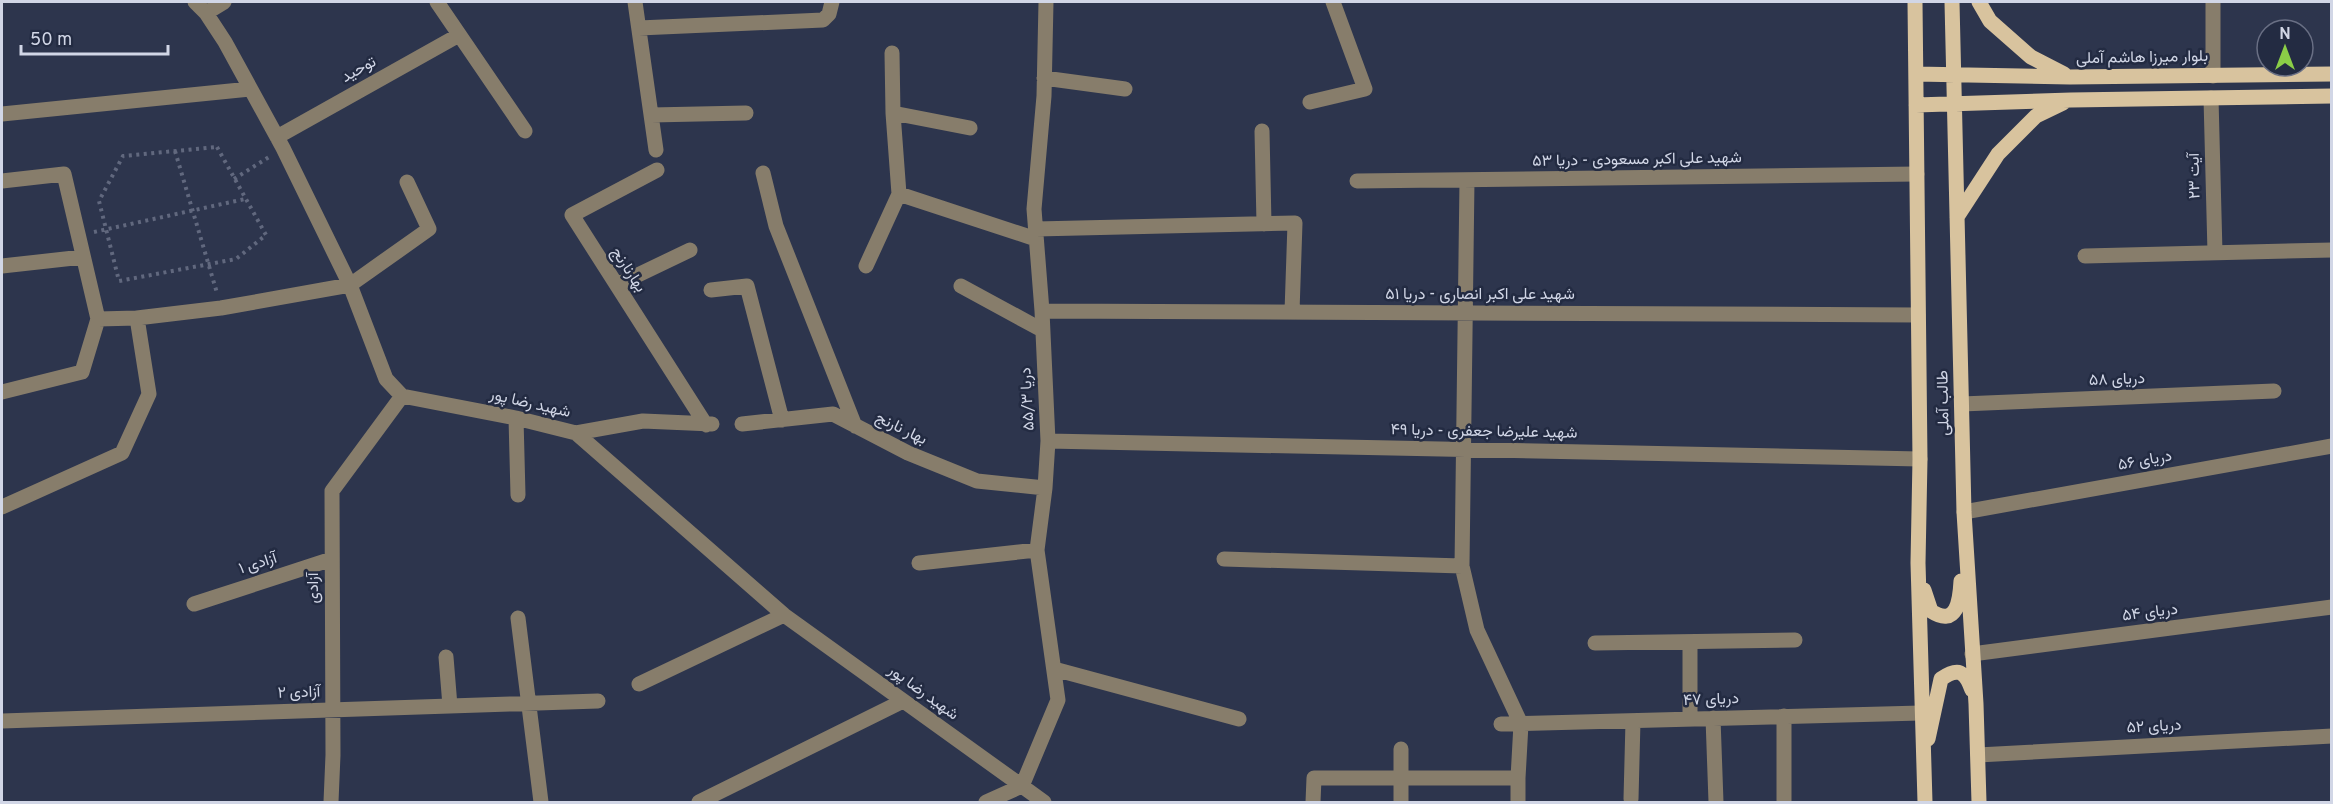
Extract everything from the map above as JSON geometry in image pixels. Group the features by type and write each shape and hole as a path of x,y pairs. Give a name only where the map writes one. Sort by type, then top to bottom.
{"main road":[{"name":"طالب آملی","path":"1915,2 1920,459 1918,563 1925,802"},
{"name":"طالب آملی","path":"1952,2 1964,512 1976,704 1979,802"},
{"path":"1979,2 1990,21 2031,57 2070,77"},
{"name":"بلوار میرزا هاشم آملی","path":"1916,74 2070,77 2331,74"},
{"path":"2142,76 2143,99"},
{"path":"1916,105 2331,96"},
{"path":"1957,218 1998,154 2036,116 2071,100"},
{"path":"1918,563 1926,600 1932,611 1943,617 1950,616 1960,597 1964,512"},
{"path":"1923,760 1941,679 1948,674 1962,673 1969,682 1976,704"}],"street":[{"path":"195,2 206,13 280,143 350,285 386,380 402,396"},
{"path":"206,13 224,2"},
{"path":"436,2 525,131"},
{"path":"635,2 656,150"},
{"path":"639,28 823,20 829,14 831,2"},
{"name":"دریا ۵۵/۳","path":"1022,786 1058,700 1037,550 1045,489 1048,441 1042,311 1034,209 1044,78 1046,2"},
{"path":"1310,102 1365,89 1333,2"},
{"path":"2213,2 2213,76"},
{"name":"توحید","path":"280,143 459,35"},
{"path":"866,266 899,194 891,53"},
{"path":"1044,78 1125,89"},
{"path":"2,114 250,89"},
{"name":"آیت ۲۳","path":"2211,98 2215,253"},
{"path":"651,115 746,113"},
{"path":"893,113 970,128"},
{"path":"1262,131 1264,224"},
{"name":"بهارنارنج","path":"576,433 642,421 709,424 572,214 657,170"},
{"path":"763,173 776,226 855,426"},
{"path":"2,181 64,174 98,319 82,372 2,392"},
{"name":"شهید علی اکبر مسعودی - دریا ۵۳","path":"1357,181 1917,174"},
{"path":"1467,180 1462,566 1477,630 1521,723 1518,802"},
{"path":"98,319 137,318 221,308 350,285 429,229 407,182"},
{"path":"899,194 1036,234 1295,223 1292,312"},
{"path":"617,285 690,250"},
{"path":"2085,256 2331,250"},
{"path":"2,266 83,257"},
{"path":"711,290 747,286 782,420"},
{"path":"961,286 1042,330"},
{"name":"شهید علی اکبر انصاری - دریا ۵۱","path":"1042,311 1918,315"},
{"path":"2,507 122,453 149,394 137,318"},
{"name":"دریای ۵۸","path":"1962,404 2274,392"},
{"name":"شهید رضا پور","path":"402,396 516,418 576,433 783,615 1044,802"},
{"name":"آزادی","path":"331,802 332,491 402,396"},
{"name":"بهار نارنج","path":"742,424 832,414 908,453 977,481 1045,489"},
{"path":"516,418 518,495"},
{"name":"شهید علیرضا جعفری - دریا ۴۹","path":"1048,441 1920,459"},
{"name":"دریای ۵۶","path":"1964,512 2331,446"},
{"path":"919,564 1037,550"},
{"name":"آزادی ۱","path":"194,604 332,559"},
{"path":"1224,559 1462,566"},
{"name":"دریای ۵۴","path":"1972,654 2331,607"},
{"path":"639,684 783,615"},
{"path":"518,618 541,802"},
{"path":"1595,643 1796,640"},
{"path":"1690,642 1690,719"},
{"path":"446,657 450,706"},
{"path":"1054,669 1239,719"},
{"name":"آزادی ۲","path":"2,721 598,701"},
{"path":"699,802 903,701"},
{"name":"دریای ۴۷","path":"1501,724 1921,713"},
{"path":"1784,716 1784,802"},
{"path":"1713,718 1716,802"},
{"path":"1631,799 1633,721"},
{"name":"دریای ۵۲","path":"1978,755 2331,736"},
{"path":"1401,748 1401,802"},
{"path":"1313,802 1314,778 1518,778"},
{"path":"986,802 1022,786"}],"path":[{"path":"234,179 280,143"},
{"path":"217,147 266,235 236,259 119,281 99,201 123,156 175,151 217,147"},
{"path":"175,151 221,308"},
{"path":"78,235 245,199"}]}
